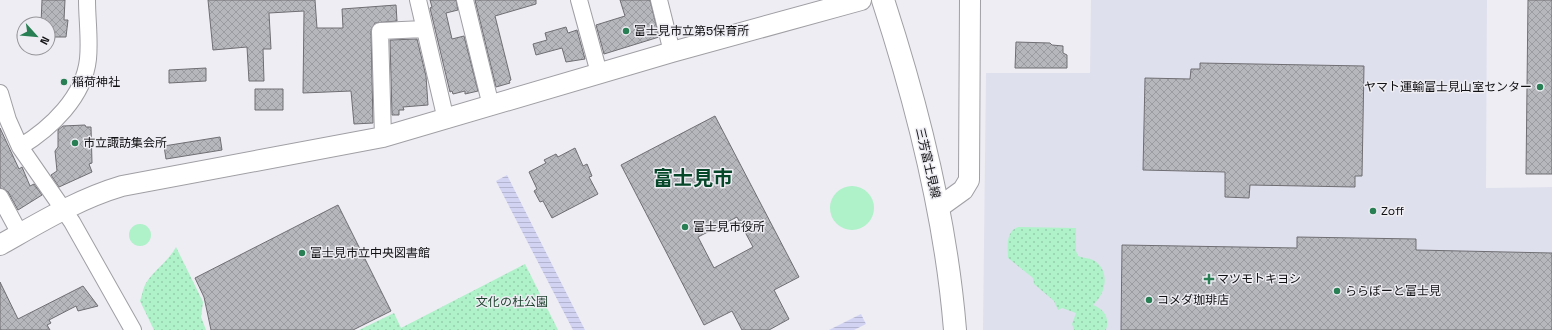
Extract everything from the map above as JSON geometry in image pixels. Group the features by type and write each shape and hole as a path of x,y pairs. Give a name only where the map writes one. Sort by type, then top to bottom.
{"main road":[{"name":"三芳富士見線","path":"883,0 910,88 938,208 953,304 955,330"}],"street":[{"path":"20,147 46,130 58,119 83,81 88,59 87,0"},
{"path":"418,0 446,120"},
{"path":"465,0 491,106"},
{"path":"579,0 599,73"},
{"path":"659,0 672,52"},
{"path":"0,245 63,210 91,197 122,186 384,137 446,120 672,52 861,0"},
{"path":"938,208 963,190 969,180 970,0"},
{"path":"384,137 380,31 424,29"},
{"path":"0,93 4,120 20,147 88,247 133,330"},
{"path":"0,197 20,234"}],"shaded area":[{"path":"1091,0 1487,0 1486,188 1552,187 1552,330 983,330 986,73 1090,73"}],"green space":[{"path":"848,186 856,186 861,187 868,192 873,199 873,217 868,224 861,229 848,230 840,227 833,220 830,212 830,204 833,196 840,189"},
{"path":"140,224 148,227 151,235 148,243 140,246 132,243 129,235 132,227"},
{"path":"1018,227 1076,228 1076,251 1078,256 1093,260 1099,264 1104,276 1105,282 1101,295 1093,305 1105,314 1107,318 1106,330 1074,330 1072,324 1076,313 1062,308 1058,310 1054,301 1034,284 1033,278 1008,258 1009,236 1014,229"},
{"path":"176,247 203,302 201,317 206,330 154,330 140,301 146,283"},
{"name":"文化の杜公園","path":"525,264 558,330 359,330 394,313 401,328"}],"water":[{"path":"507,175 585,330 573,330 496,181"},
{"path":"861,314 866,324 854,330 829,330"}],"building":[{"path":"42,0 65,0 64,20 68,20 66,37 56,37 56,16 41,16"},
{"path":"208,0 315,0 317,28 343,28 342,9 396,5 397,21 375,23 371,31 373,123 354,124 351,91 303,93 304,11 269,13 271,49 263,49 264,81 249,81 247,47 213,50"},
{"path":"430,0 456,0 458,10 446,13 452,39 464,36 478,91 465,94 465,91 453,94 452,91 450,92 430,8 432,7"},
{"path":"475,0 536,0 536,4 495,16 511,80 509,81 510,83 496,87"},
{"name":"富士見市立第5保育所","path":"620,0 650,0 659,37 604,54 596,25 625,16"},
{"name":"ヤマト運輸富士見山室センター","path":"1528,0 1552,0 1552,174 1526,174"},
{"path":"566,27 568,33 577,30 585,59 566,62 562,48 536,55 533,44 547,40 545,33"},
{"path":"417,39 426,76 428,105 403,107 404,110 399,110 399,115 392,115 390,40"},
{"path":"1016,42 1050,43 1052,45 1063,46 1063,53 1067,55 1067,68 1015,68"},
{"path":"1200,63 1364,66 1362,176 1355,176 1355,187 1250,185 1249,198 1225,197 1225,172 1143,170 1145,78 1190,79 1191,69 1200,69"},
{"path":"206,68 206,81 169,83 169,70"},
{"path":"255,89 283,89 283,110 255,110"},
{"name":"富士見市役所","path":"715,116 799,277 774,290 789,319 769,330 742,330 732,311 704,325 621,165","holes":["737,217 753,247 714,268 698,237"]},
{"path":"85,125 86,127 91,127 92,163 89,164 92,172 59,187 51,175 57,171 55,151 58,147 58,130 63,126"},
{"path":"0,128 19,169 22,167 30,186 34,184 42,195 18,210 8,192 0,188"},
{"path":"220,137 222,150 166,159 164,146"},
{"path":"575,148 583,166 587,164 592,176 589,177 598,194 552,218 543,201 540,202 534,191 537,189 529,172 546,163 544,160 556,154 558,157"},
{"name":"富士見市立中央図書館","path":"338,205 391,311 353,330 211,330 204,297 195,278"},
{"name":"ららぽーと富士見","path":"1297,237 1416,239 1416,250 1552,253 1552,330 1121,330 1122,245 1297,248"},
{"path":"0,282 18,319 83,286 98,306 78,311 76,306 49,320 51,323 47,325 50,330 0,330"}],"place":[{"name":"富士見市立第5保育所","path":"626,31"},
{"name":"稲荷神社","path":"64,82"},
{"name":"ヤマト運輸富士見山室センター","path":"1540,87"},
{"name":"市立諏訪集会所","path":"75,143"},
{"name":"Zoff","path":"1373,211"},
{"name":"富士見市役所","path":"685,227"},
{"name":"富士見市立中央図書館","path":"302,253"},
{"name":"マツモトキヨシ","path":"1209,279"},
{"name":"ららぽーと富士見","path":"1337,291"},
{"name":"コメダ珈琲店","path":"1149,300"}],"district":[{"name":"富士見市","path":"693,178"}]}
